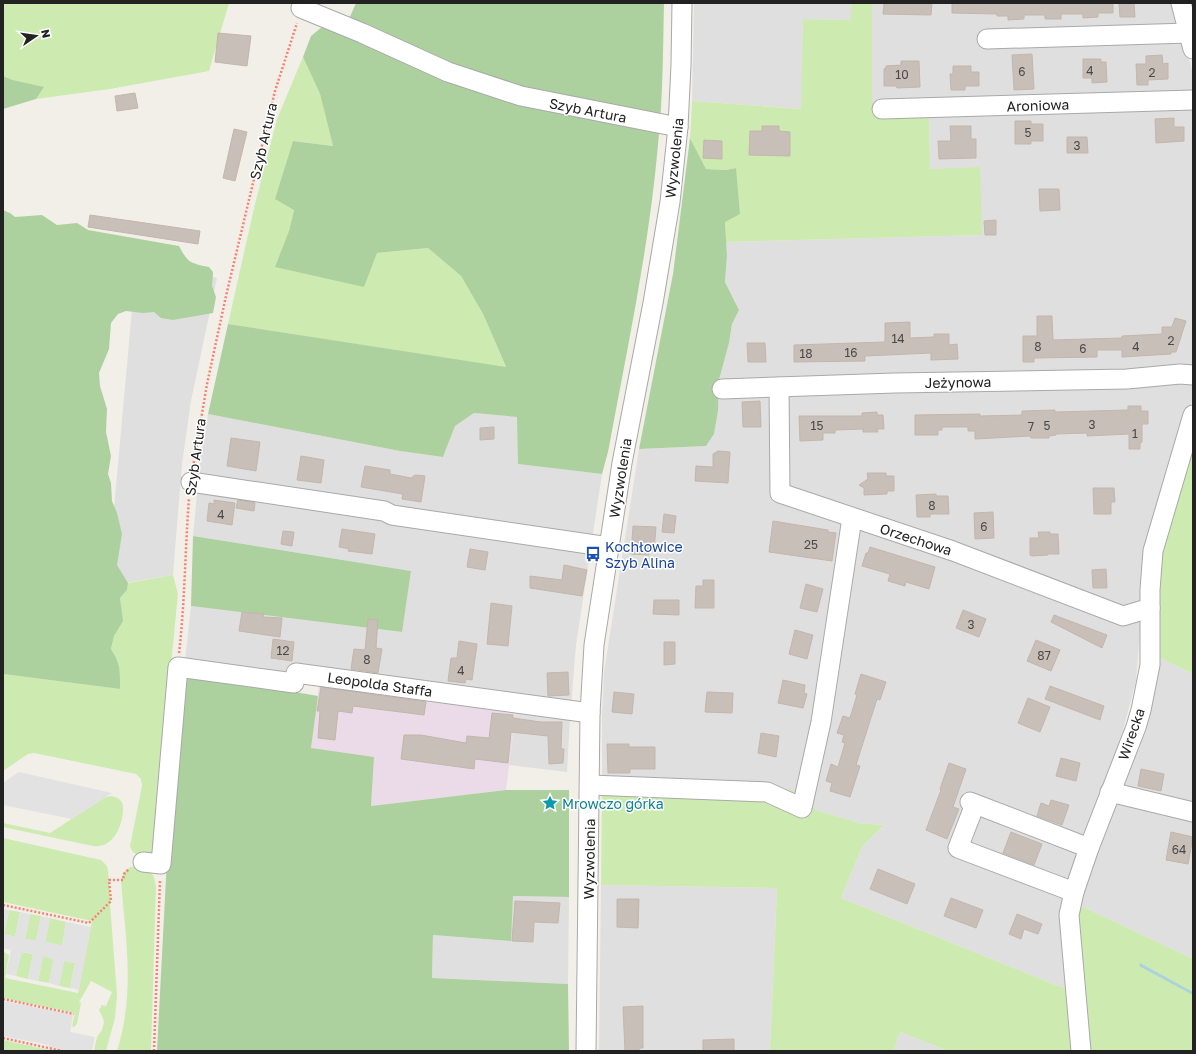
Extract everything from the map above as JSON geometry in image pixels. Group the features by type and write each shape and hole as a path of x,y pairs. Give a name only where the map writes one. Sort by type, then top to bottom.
{"street":[{"name":"Wyzwolenia","path":"586,1051 590,713 594,645 622,463 653,303 670,202 678,127 682,3"},
{"path":"987,39 1191,41 1181,3"},
{"name":"Szyb Artura","path":"301,8 362,33 448,72 521,96 678,127"},
{"name":"Aroniowa","path":"882,109 1193,100"},
{"name":"Jeżynowa","path":"722,389 1127,379 1180,374 1193,375"},
{"name":"Orzechowa","path":"779,387 780,493 953,551 1123,616 1150,608"},
{"name":"Wirecka","path":"1081,1051 1069,915 1074,892 1088,848 1136,727 1141,710 1150,665 1151,565 1153,551 1186,463 1193,415"},
{"path":"191,482 384,511 392,515 609,547"},
{"path":"590,785 767,792 802,808 821,722 852,518"},
{"path":"145,865 178,667"},
{"name":"Leopolda Staffa","path":"178,667 294,683 296,673 590,713"},
{"path":"1110,792 1193,812"},
{"path":"1074,892 958,848 971,807 1088,848"}],"path":[{"name":"Szyb Artura","path":"178,667 183,614 185,552 191,482 206,384 275,91 301,8"},
{"path":"3,906 89,923 111,901 109,880 123,880 126,871 145,865 154,1051"},
{"path":"3,999 74,1014"},
{"path":"3,1038 62,1051"}],"shaded area":[{"path":"694,3 852,3 851,20 803,19 802,109 692,101"},
{"path":"872,3 1175,3 1193,74 1193,397 1161,500 1145,630 1140,631 1136,680 1114,766 1081,855 1071,989 1058,986 841,898 862,847 884,825 859,823 739,788 602,782 604,672 639,449 706,446 714,434 718,411 719,380 729,343 732,324 739,310 725,282 727,256 726,242 982,235 930,169 929,101 872,102"},
{"path":"137,254 217,278 191,401 182,464 173,575 107,586"},
{"path":"474,413 518,417 518,464 602,474 576,645 571,706 383,680 290,664 287,673 185,661 191,606 401,632 411,571 193,536 200,462 208,414 400,451 443,457 455,426"},
{"path":"1156,656 1193,674 1193,959 1079,905"},
{"path":"319,684 516,711 506,790 371,806 311,748"},
{"path":"516,711 570,718 567,772 509,765"},
{"path":"19,772 112,793 72,819 3,805 3,783"},
{"path":"601,885 777,888 770,1051 599,1051"},
{"path":"513,896 569,897 568,984 432,978 433,935 510,941"},
{"path":"3,909 9,910 4,934 15,937 20,912 30,914 25,939 36,940 41,916 50,918 46,942 62,945 66,922 91,927 79,990 70,988 75,963 64,961 59,986 49,983 53,959 43,956 38,981 28,979 33,954 22,952 16,976 6,974 11,950 3,948"},
{"path":"3,1001 73,1015 70,1032 95,1037 92,1051 49,1051 49,1045 3,1036"},
{"path":"900,1032 948,1051 893,1051"}],"green space":[{"path":"3,3 229,3 209,71 110,89 36,99 43,87 13,80 3,76"},
{"path":"356,3 664,3 660,127 649,222 630,337 608,452 602,474 518,464 517,417 474,413 455,426 443,457 400,451 208,414 228,324 506,367 483,314 461,276 428,248 377,253 364,287 275,267 289,231 294,210 275,199 293,141 333,146 320,94 303,57 311,36 323,26 339,34 349,19"},
{"path":"852,3 872,3 872,102 929,101 930,169 980,167 982,235 726,242 725,222 736,168 726,170 706,169 690,138 692,101 801,109 803,19 850,20"},
{"path":"303,57 320,94 333,146 293,141 294,210 289,231 377,253 428,248 461,276 483,314 506,368 228,324 254,208 277,119"},
{"path":"3,76 13,80 44,87 36,99 3,109"},
{"path":"690,138 706,169 726,170 736,168 740,214 725,222 727,256 725,282 739,310 732,324 729,343 719,380 718,411 714,434 706,446 639,449 673,274"},
{"path":"3,210 15,217 42,215 57,225 77,223 88,230 179,246 187,259 194,263 209,267 213,272 212,286 216,297 213,313 173,320 161,318 154,312 143,313 126,311 118,314 111,323 109,349 99,373 100,386 107,409 106,432 111,456 108,474 111,483 112,501 117,513 122,534 117,565 128,583 127,590 120,598 123,621 114,636 111,649 117,659 120,689 3,674"},
{"path":"1193,436 1193,674 1156,656 1157,564"},
{"path":"193,536 411,571 402,632 191,606"},
{"path":"173,575 178,594 168,695 158,847 151,855 138,855 131,850 130,846 142,786 141,779 136,774 34,753 28,754 3,771 3,674 120,689 120,673 118,663 111,649 114,636 122,621 120,598 127,590 128,583"},
{"path":"209,677 318,696 311,748 374,757 371,806 506,790 569,790 569,897 513,896 511,941 433,935 432,978 568,984 569,1051 157,1051 168,839 183,678"},
{"path":"602,782 802,790 815,810 859,823 884,825 862,847 841,898 1058,986 1071,989 1076,1051 948,1051 900,1032 893,1051 770,1051 777,888 601,885"},
{"path":"110,796 121,801 123,815 116,835 104,845 93,846 3,827 3,823 50,833 104,798"},
{"path":"3,838 101,860 107,866 111,902 117,995 115,1018 106,1051 94,1051 97,1037 102,1030 104,1023 99,1010 102,1005 106,1006 112,992 91,981 79,1002 81,1003 77,1024 74,1027 72,1026 75,1013 3,998 4,952 9,955 5,978 78,993 92,921 3,902"},
{"path":"135,866 150,871 154,877 156,887 151,1051 117,1051 123,1030 126,1008 128,967 121,881 125,871"},
{"path":"1079,905 1193,959 1193,1051 1088,1051 1077,931"},
{"path":"9,910 20,912 15,937 4,934"},
{"path":"30,914 41,916 36,941 25,939"},
{"path":"50,918 66,922 62,946 45,942"},
{"path":"21,952 33,954 28,979 16,976"},
{"path":"43,956 54,959 49,983 38,981"},
{"path":"64,961 75,963 70,988 59,986"},
{"path":"3,1040 49,1050 49,1051 3,1051"}],"water":[{"path":"1140,963 1193,992 1193,995 1139,966"}],"building":[{"path":"884,3 932,3 931,15 883,14"},
{"path":"952,3 1113,3 1113,13 1098,13 1098,17 1083,18 1083,14 1061,14 1061,19 1045,19 1045,15 1024,15 1024,19 1008,20 1008,16 997,16 997,14 952,13"},
{"path":"1119,3 1134,3 1135,17 1120,17"},
{"path":"218,33 251,36 247,66 215,62"},
{"path":"1032,54 1034,89 1014,90 1012,55"},
{"path":"1162,55 1163,64 1168,63 1168,79 1148,80 1148,85 1137,85 1136,64 1146,64 1146,56"},
{"path":"1083,59 1101,59 1101,62 1106,62 1107,82 1092,83 1092,78 1083,78"},
{"path":"901,61 919,61 920,87 897,88 896,86 884,86 884,69 886,66 901,65"},
{"path":"953,66 971,66 971,72 979,72 979,86 965,86 965,90 951,90 950,74 953,74"},
{"path":"135,93 138,108 117,111 115,96"},
{"path":"1174,118 1174,127 1184,127 1184,141 1156,143 1155,119"},
{"path":"1015,121 1031,121 1031,124 1043,124 1043,141 1031,141 1031,144 1015,144"},
{"path":"762,126 779,126 779,131 790,132 790,156 749,155 750,131 762,131"},
{"path":"950,126 971,126 971,139 976,139 976,158 939,159 938,141 951,141"},
{"path":"234,129 247,132 235,181 223,178"},
{"path":"1067,137 1087,137 1088,153 1067,153"},
{"path":"704,140 722,141 722,159 703,158"},
{"path":"1039,189 1059,189 1060,210 1040,211"},
{"path":"90,215 200,231 198,244 88,227"},
{"path":"996,220 996,235 985,235 984,221"},
{"path":"1037,316 1052,316 1053,340 1122,338 1122,336 1162,334 1162,327 1172,327 1175,318 1186,321 1176,352 1171,352 1171,354 1122,357 1122,350 1097,350 1097,357 1034,358 1034,362 1023,362 1023,336 1037,336"},
{"path":"910,322 910,338 934,337 934,334 949,334 949,345 957,344 958,359 931,360 931,353 865,356 865,361 794,362 794,345 885,342 885,323"},
{"path":"747,343 765,343 766,362 748,362"},
{"path":"760,401 761,427 743,427 742,402"},
{"path":"1128,406 1141,406 1141,411 1148,411 1148,424 1142,424 1142,442 1140,443 1140,449 1129,449 1129,434 1087,436 1087,433 1056,434 1049,436 1049,438 1031,438 1030,436 975,439 975,431 968,431 968,427 942,427 942,430 938,430 938,435 915,435 915,415 1022,415 1022,411 1055,410 1055,412 1128,410"},
{"path":"877,412 877,415 883,415 884,429 877,429 878,432 863,432 863,429 835,430 835,433 823,433 823,440 800,441 799,416 862,416 862,413"},
{"path":"494,427 494,439 480,440 480,428"},
{"path":"231,438 260,442 256,471 227,466"},
{"path":"718,451 730,452 728,483 695,481 696,466 713,467 713,454"},
{"path":"301,456 324,460 321,483 297,480"},
{"path":"365,466 390,470 390,474 411,478 415,475 425,476 421,502 402,499 403,494 361,487"},
{"path":"867,473 886,473 886,476 894,476 894,491 887,491 887,494 864,495 864,488 859,485 868,479"},
{"path":"1093,488 1114,488 1115,502 1111,502 1111,514 1094,514"},
{"path":"936,494 936,496 948,496 949,514 930,514 930,517 917,517 916,495"},
{"path":"214,500 235,503 232,525 207,521 209,503 214,504"},
{"path":"238,500 255,503 254,511 236,508"},
{"path":"993,512 994,538 975,539 974,513"},
{"path":"664,514 676,516 674,533 662,532"},
{"path":"773,521 828,530 828,532 836,533 832,561 769,552"},
{"path":"633,526 656,527 654,551 649,551 649,555 631,554"},
{"path":"342,529 375,534 372,554 348,551 349,549 339,547"},
{"path":"283,531 294,532 292,546 281,544"},
{"path":"1038,532 1058,534 1059,554 1030,555 1030,538 1039,538"},
{"path":"870,547 935,567 929,589 906,582 905,586 888,581 890,574 862,566 866,553 868,553"},
{"path":"470,549 488,552 485,570 467,567"},
{"path":"564,565 587,570 582,596 530,588 530,576 562,580"},
{"path":"1106,569 1107,588 1093,588 1092,570"},
{"path":"703,580 714,580 714,608 695,608 696,586 703,586"},
{"path":"806,584 823,589 817,612 800,608"},
{"path":"654,600 679,600 679,615 653,614"},
{"path":"491,603 512,606 508,646 487,644"},
{"path":"963,610 986,619 979,637 956,628"},
{"path":"242,612 264,614 263,617 282,618 280,637 239,631"},
{"path":"1054,615 1107,635 1102,648 1051,622"},
{"path":"368,619 378,620 376,648 382,649 378,673 351,669 354,649 365,650"},
{"path":"795,630 813,635 807,659 789,654"},
{"path":"273,639 294,642 292,661 271,658"},
{"path":"1036,640 1060,650 1051,671 1027,661"},
{"path":"459,641 477,644 472,680 466,679 465,683 448,681 451,658 457,658"},
{"path":"664,642 675,642 675,664 664,665"},
{"path":"568,672 569,695 548,696 547,673"},
{"path":"861,674 886,682 880,700 877,699 856,765 860,766 850,797 830,791 832,783 826,781 831,764 838,767 845,743 842,742 844,735 837,733 843,716 850,718 857,695 855,694"},
{"path":"783,680 805,685 804,693 807,694 803,708 778,703"},
{"path":"1050,686 1104,706 1100,720 1045,699"},
{"path":"321,687 426,702 424,715 353,706 352,713 338,711 335,740 318,738 320,711 317,711"},
{"path":"614,692 634,694 632,714 612,712"},
{"path":"707,692 733,693 732,713 705,712"},
{"path":"1028,698 1050,707 1040,732 1018,723"},
{"path":"492,713 513,715 513,718 541,722 562,722 561,749 564,749 563,763 549,764 548,736 511,732 508,763 475,759 474,769 401,759 404,735 421,735 466,743 467,736 489,738"},
{"path":"761,733 779,736 776,757 758,753"},
{"path":"607,744 629,744 629,747 655,747 655,769 630,769 630,773 608,773"},
{"path":"1061,758 1080,763 1076,781 1056,776"},
{"path":"949,763 966,769 953,807 959,809 947,839 926,830"},
{"path":"1141,769 1164,774 1161,791 1138,786"},
{"path":"1051,800 1069,805 1062,825 1037,816 1041,803 1049,806"},
{"path":"1011,832 1042,844 1034,865 1003,853"},
{"path":"1171,832 1193,837 1188,864 1166,860"},
{"path":"878,869 915,884 907,904 870,889"},
{"path":"951,898 983,910 976,928 944,916"},
{"path":"617,899 639,899 638,928 617,927"},
{"path":"515,901 560,903 558,923 534,922 533,942 512,941"},
{"path":"1017,914 1042,924 1038,934 1024,929 1021,939 1009,934"},
{"path":"643,1006 643,1048 639,1048 639,1051 625,1051 623,1007"},
{"path":"734,1039 734,1051 703,1051 703,1040"}],"place":[{"name":"Kochłowice Szyb Alina","path":"593,554"},
{"name":"Mrowczo górka","path":"550,803"}]}
